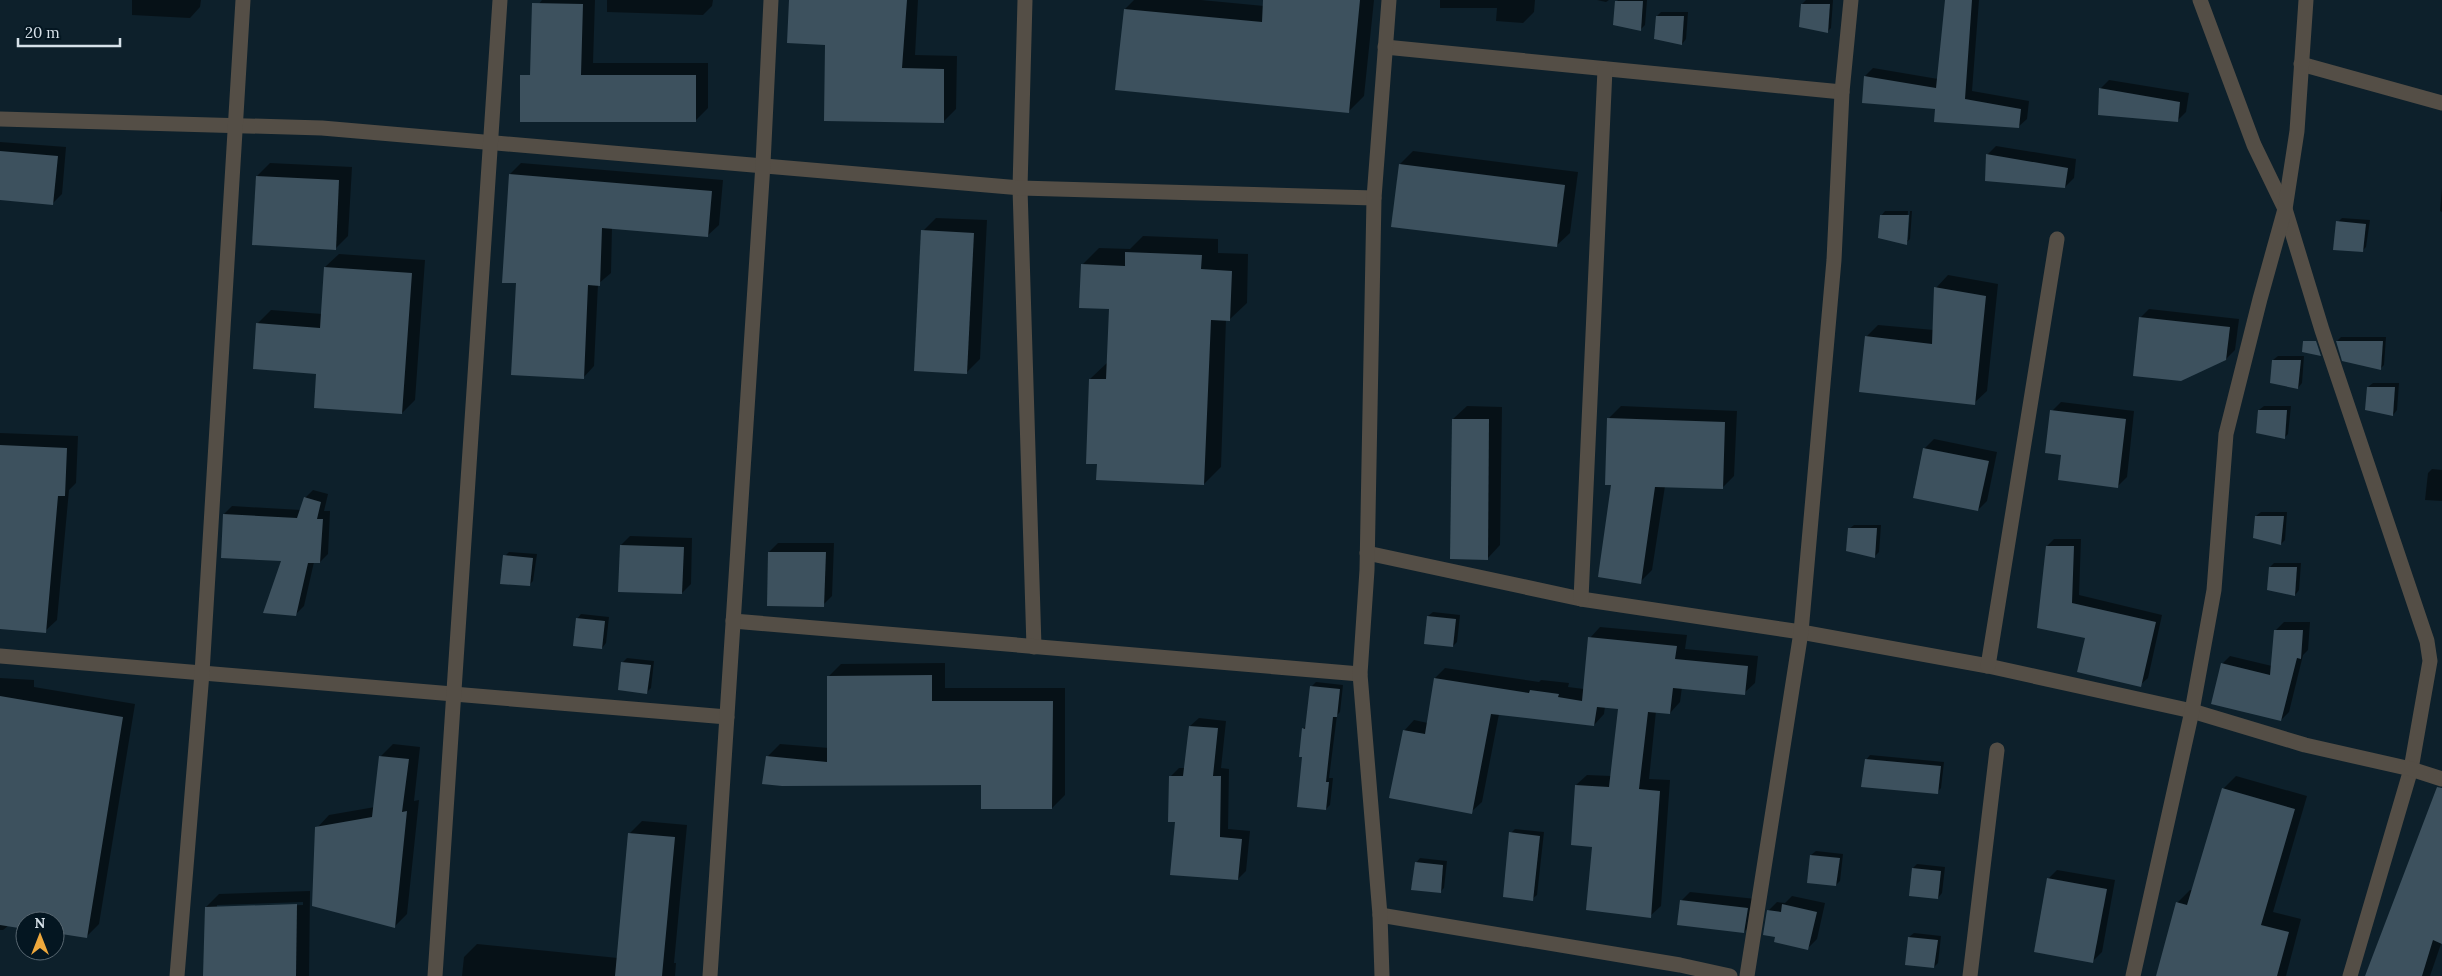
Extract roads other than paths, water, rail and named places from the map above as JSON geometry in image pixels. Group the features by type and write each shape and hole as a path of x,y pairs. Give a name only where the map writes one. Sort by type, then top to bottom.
{"street":[{"path":"178,976 202,673 243,0"},
{"path":"435,976 500,0"},
{"path":"710,976 763,164 771,0"},
{"path":"1025,0 1020,188 1034,647"},
{"path":"1382,976 1380,915 1360,674 1367,553 1374,198 1389,0"},
{"path":"1748,976 1801,632 1834,260 1842,92 1851,0"},
{"path":"2200,0 2254,145 2285,209 2322,330 2428,640 2430,661 2411,769 2350,976"},
{"path":"2133,976 2192,711 2214,590 2226,434 2285,209 2297,131 2306,0"},
{"path":"1385,47 1842,92"},
{"path":"2301,64 2442,103"},
{"path":"1581,599 1605,69"},
{"path":"0,119 322,128 763,164 1020,188 1374,198"},
{"path":"1988,666 2058,239"},
{"path":"1367,553 1581,599 1801,632 1988,666 2192,711 2305,745 2411,769 2442,779"},
{"path":"733,621 1360,674"},
{"path":"0,656 727,717"},
{"path":"1970,976 1997,750"},
{"path":"1380,915 1680,965 1730,976"}]}
